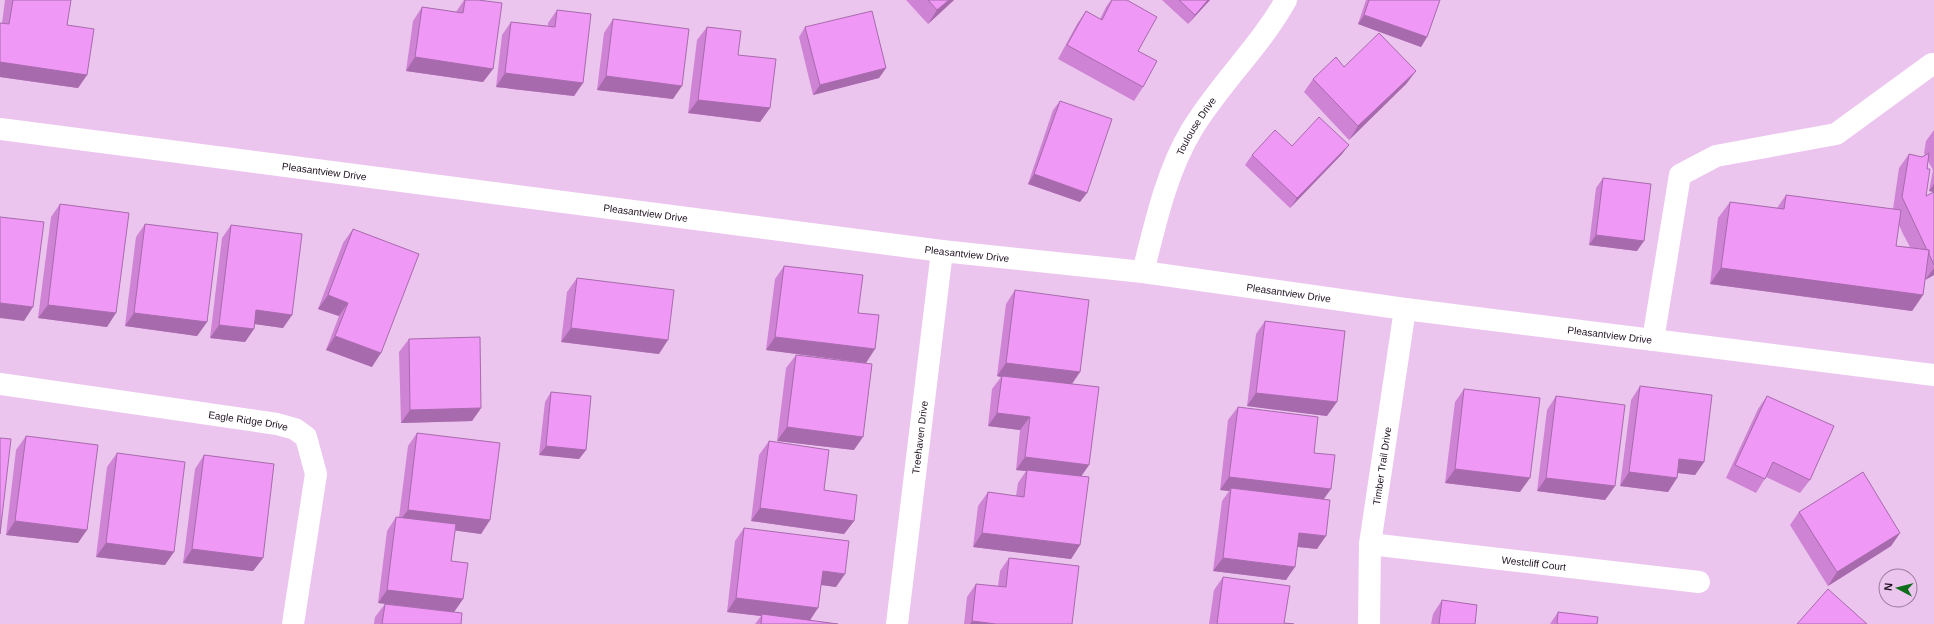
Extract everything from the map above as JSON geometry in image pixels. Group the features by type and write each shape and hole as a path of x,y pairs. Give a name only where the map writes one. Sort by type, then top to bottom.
{"street":[{"name":"Toulouse Drive","path":"1143,272 1160,204 1191,131 1234,71 1274,21 1286,0"},
{"path":"1653,340 1680,175 1716,156 1836,134 1932,64"},
{"name":"Pleasantview Drive","path":"0,129 942,251 1143,272 1405,309 1934,376"},
{"name":"Treehaven Drive","path":"897,624 942,251"},
{"name":"Timber Trail Drive","path":"1369,624 1370,544 1405,309"},
{"name":"Eagle Ridge Drive","path":"0,384 278,424 295,429 306,437 316,474 293,624"},
{"name":"Westcliff Court","path":"1370,544 1699,582"}],"building":[{"path":"13,0 71,0 67,25 94,29 87,75 0,62 0,23 9,24"},
{"path":"465,0 502,3 493,69 415,57 422,7 463,13"},
{"path":"928,0 949,0 937,10"},
{"path":"1112,0 1127,0 1157,17 1138,51 1157,61 1143,87 1067,45 1086,11 1102,20"},
{"path":"1179,0 1208,0 1195,15"},
{"path":"1369,0 1440,0 1427,37 1364,15"},
{"path":"557,10 591,14 583,83 505,73 511,22 555,27"},
{"path":"872,11 886,68 820,85 805,27"},
{"path":"613,19 689,29 682,86 606,76"},
{"path":"707,27 741,31 738,55 776,59 770,108 698,100"},
{"path":"1379,33 1416,71 1358,126 1313,79 1336,57 1344,67"},
{"path":"1060,101 1112,119 1087,193 1034,174"},
{"path":"1319,117 1349,145 1297,198 1252,155 1275,130 1292,146"},
{"path":"1929,153 1927,169 1930,169 1926,196 1934,192 1934,265 1929,254 1929,250 1927,250 1902,197 1909,154 1922,157"},
{"path":"1603,178 1651,184 1644,241 1596,235"},
{"path":"1786,195 1901,210 1896,246 1929,250 1923,295 1721,268 1730,202 1784,209"},
{"path":"60,204 129,213 116,313 48,305"},
{"path":"0,217 44,222 33,307 0,303"},
{"path":"145,224 218,233 207,322 134,313"},
{"path":"231,225 302,234 292,315 256,310 254,329 219,325"},
{"path":"353,229 419,254 381,353 335,336 348,303 328,295"},
{"path":"784,266 863,275 858,313 879,315 875,349 775,337"},
{"path":"577,278 674,290 668,340 571,328"},
{"path":"1015,290 1089,300 1080,372 1006,363"},
{"path":"1265,321 1345,331 1337,402 1256,393"},
{"path":"480,337 481,408 410,410 409,339"},
{"path":"796,355 872,364 863,437 787,427"},
{"path":"1002,376 1099,387 1089,465 1025,457 1030,417 997,413"},
{"path":"1640,386 1712,395 1704,462 1679,459 1677,478 1629,472"},
{"path":"1464,389 1540,398 1530,478 1455,469"},
{"path":"551,392 591,396 586,450 546,446"},
{"path":"1556,396 1625,405 1615,486 1546,478"},
{"path":"1767,396 1834,426 1810,480 1773,462 1765,479 1735,465"},
{"path":"1238,407 1318,417 1314,453 1335,455 1331,489 1229,477"},
{"path":"417,433 500,443 490,520 408,510"},
{"path":"26,436 98,445 87,530 15,521"},
{"path":"0,438 11,439 0,534"},
{"path":"769,441 829,450 824,490 857,495 854,521 760,508"},
{"path":"117,453 185,462 174,552 106,543"},
{"path":"204,455 274,464 263,558 192,549"},
{"path":"1027,470 1089,477 1080,545 982,533 988,492 1024,497"},
{"path":"1863,472 1900,533 1837,572 1799,512"},
{"path":"1231,488 1330,500 1326,536 1299,533 1295,567 1223,558"},
{"path":"396,517 456,524 451,561 468,563 463,599 387,590"},
{"path":"744,528 849,541 845,574 823,571 818,608 736,598"},
{"path":"1009,558 1079,566 1072,624 996,624 972,621 976,584 1006,587"},
{"path":"1223,577 1290,586 1284,623 1294,624 1217,624"},
{"path":"1828,589 1867,624 1797,624"},
{"path":"1442,600 1477,605 1475,624 1439,624"},
{"path":"385,604 462,613 461,624 382,624"},
{"path":"1558,612 1598,617 1597,624 1557,624"},
{"path":"762,614 838,624 761,624"}]}
